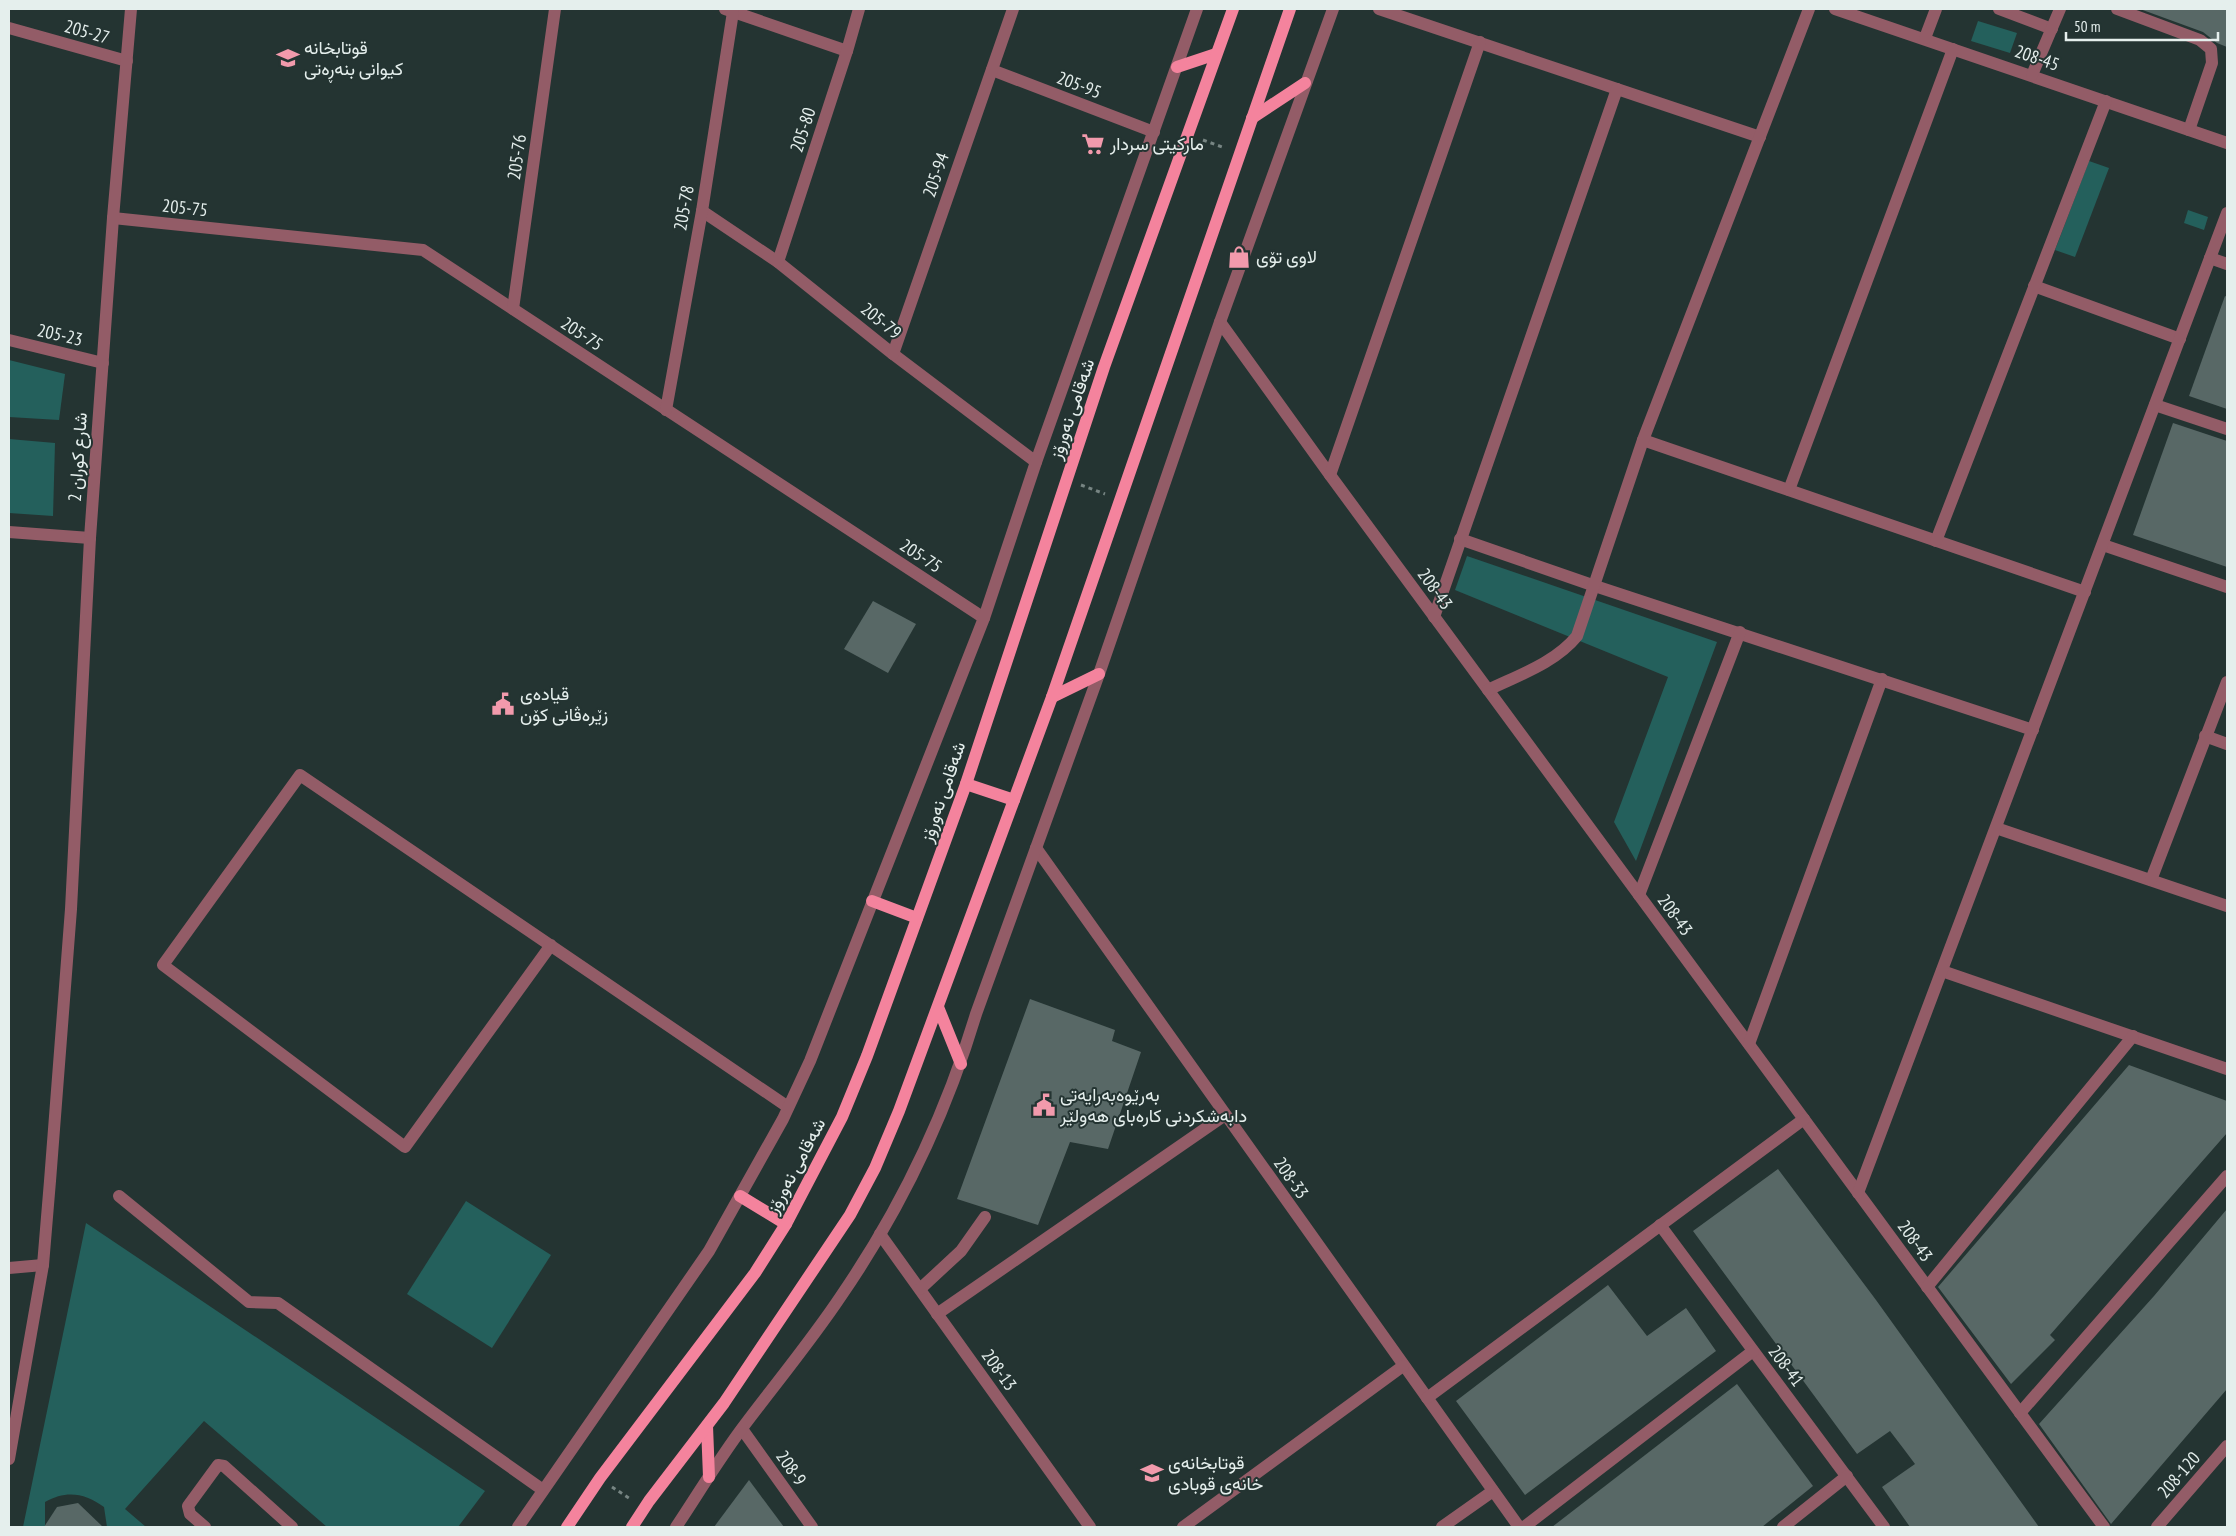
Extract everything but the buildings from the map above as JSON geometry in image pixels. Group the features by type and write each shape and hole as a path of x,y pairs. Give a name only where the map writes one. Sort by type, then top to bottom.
{"main road":[{"name":"شەقامی نەورۆز","path":"567,1527 600,1478 755,1273 786,1224 842,1117 867,1056 966,784 1104,368 1233,9"},
{"path":"632,1527 707,1426 850,1215 875,1168 899,1111 1052,697 1290,9"},
{"path":"1177,68 1216,54"},
{"path":"1252,118 1305,84"},
{"path":"1052,697 1099,674"},
{"path":"966,784 1014,800"},
{"path":"870,907 918,918"},
{"path":"938,1007 961,1064"},
{"path":"740,1196 786,1224"},
{"path":"707,1426 710,1477"}],"street":[{"name":"شارع كوران 2","path":"9,1460 43,1265 71,909 90,538 113,218 131,9"},
{"name":"205-76","path":"513,309 554,9"},
{"name":"205-80","path":"778,262 848,51 859,9"},
{"name":"205-94","path":"893,354 1013,9"},
{"path":"518,1527 709,1251 788,1107 810,1061 984,618 1036,462 1197,9"},
{"path":"676,1527 742,1429 841,1296 880,1234 914,1174 961,1064 976,1014 1099,674 1220,322 1333,9"},
{"path":"1379,9 1760,137"},
{"path":"1488,690 1567,649 1577,636 1643,440 1809,9"},
{"name":"208-45","path":"1835,9 1925,38 2227,143"},
{"path":"1925,38 1936,9"},
{"path":"1999,9 2052,29"},
{"path":"2032,75 2060,9"},
{"path":"2117,9 2200,40 2211,49 2212,63 2189,130"},
{"path":"729,10 848,51"},
{"name":"205-78","path":"666,410 702,210 729,10"},
{"name":"205-27","path":"9,28 127,61"},
{"path":"1330,475 1480,42"},
{"path":"1789,490 1953,48"},
{"name":"205-95","path":"992,70 1154,132"},
{"path":"1434,617 1617,89"},
{"path":"1936,541 2106,101"},
{"name":"205-79","path":"702,210 778,262 893,354 1036,462"},
{"path":"1858,1193 2227,214"},
{"name":"205-75","path":"113,218 423,250 984,618"},
{"path":"2210,258 2227,264"},
{"path":"2034,286 2180,339"},
{"name":"208-43","path":"1220,322 1434,617 2104,1527"},
{"name":"205-23","path":"9,340 103,363"},
{"path":"2155,405 2227,428"},
{"path":"1643,440 2085,592"},
{"path":"9,532 90,538"},
{"path":"1460,539 1594,586 1740,632 2033,730"},
{"path":"2103,545 2227,587"},
{"path":"1639,895 1740,632"},
{"path":"1749,1044 1882,680"},
{"path":"2151,880 2227,682"},
{"path":"2205,736 2227,744"},
{"path":"551,945 405,1147 163,965 300,775 551,945 788,1107"},
{"path":"1996,828 2227,906"},
{"name":"208-33","path":"1036,848 1519,1527"},
{"path":"1942,971 2227,1069"},
{"path":"1927,1287 2133,1036"},
{"path":"937,1314 1225,1115"},
{"path":"1427,1398 1804,1119"},
{"path":"2020,1413 2227,1176"},
{"path":"119,1196 249,1302 278,1302 543,1490"},
{"path":"920,1289 961,1251 985,1217"},
{"name":"208-41","path":"1660,1225 1884,1527"},
{"name":"208-13","path":"880,1234 1090,1527"},
{"path":"9,1268 43,1265"},
{"path":"1524,1527 1753,1351"},
{"path":"1183,1527 1403,1366"},
{"name":"208-9","path":"742,1429 812,1527"},
{"name":"208-120","path":"2157,1527 2227,1446"},
{"path":"205,1527 190,1514 188,1506 218,1466 224,1466 292,1527"},
{"path":"1783,1527 1847,1476"},
{"path":"1442,1527 1493,1491"}],"path":[{"path":"1188,135 1239,152"},
{"path":"1067,480 1120,500"},
{"path":"600,1478 644,1509"}],"shaded area":[{"path":"1978,21 2017,33 2010,53 1971,41"},
{"path":"2089,161 2109,168 2075,257 2055,250"},
{"path":"2188,210 2208,217 2204,230 2184,223"},
{"path":"9,360 65,374 59,420 9,417"},
{"path":"9,439 55,443 53,516 9,513"},
{"path":"1467,556 1717,642 1636,861 1614,822 1668,677 1455,590"},
{"path":"466,1201 551,1255 492,1348 407,1294"},
{"path":"86,1223 485,1491 458,1527 327,1527 204,1421 125,1509 146,1527 107,1527 104,1507 83,1496 68,1495 45,1502 45,1527 23,1527"}],"place":[{"name":"قوتابخانە کیوانی بنەڕەتی","path":"288,58"},
{"name":"ماركيتى سردار","path":"1093,144"},
{"name":"لاوی تۆی","path":"1239,257"},
{"name":"قیادەی زێرەڤانی کۆن","path":"503,704"},
{"name":"بەرێوەبەرایەتی دابەشکردنی کارەبای هەولێر","path":"1044,1105"},
{"name":"قوتابخانەی خانەی قوبادی","path":"1152,1473"}]}
